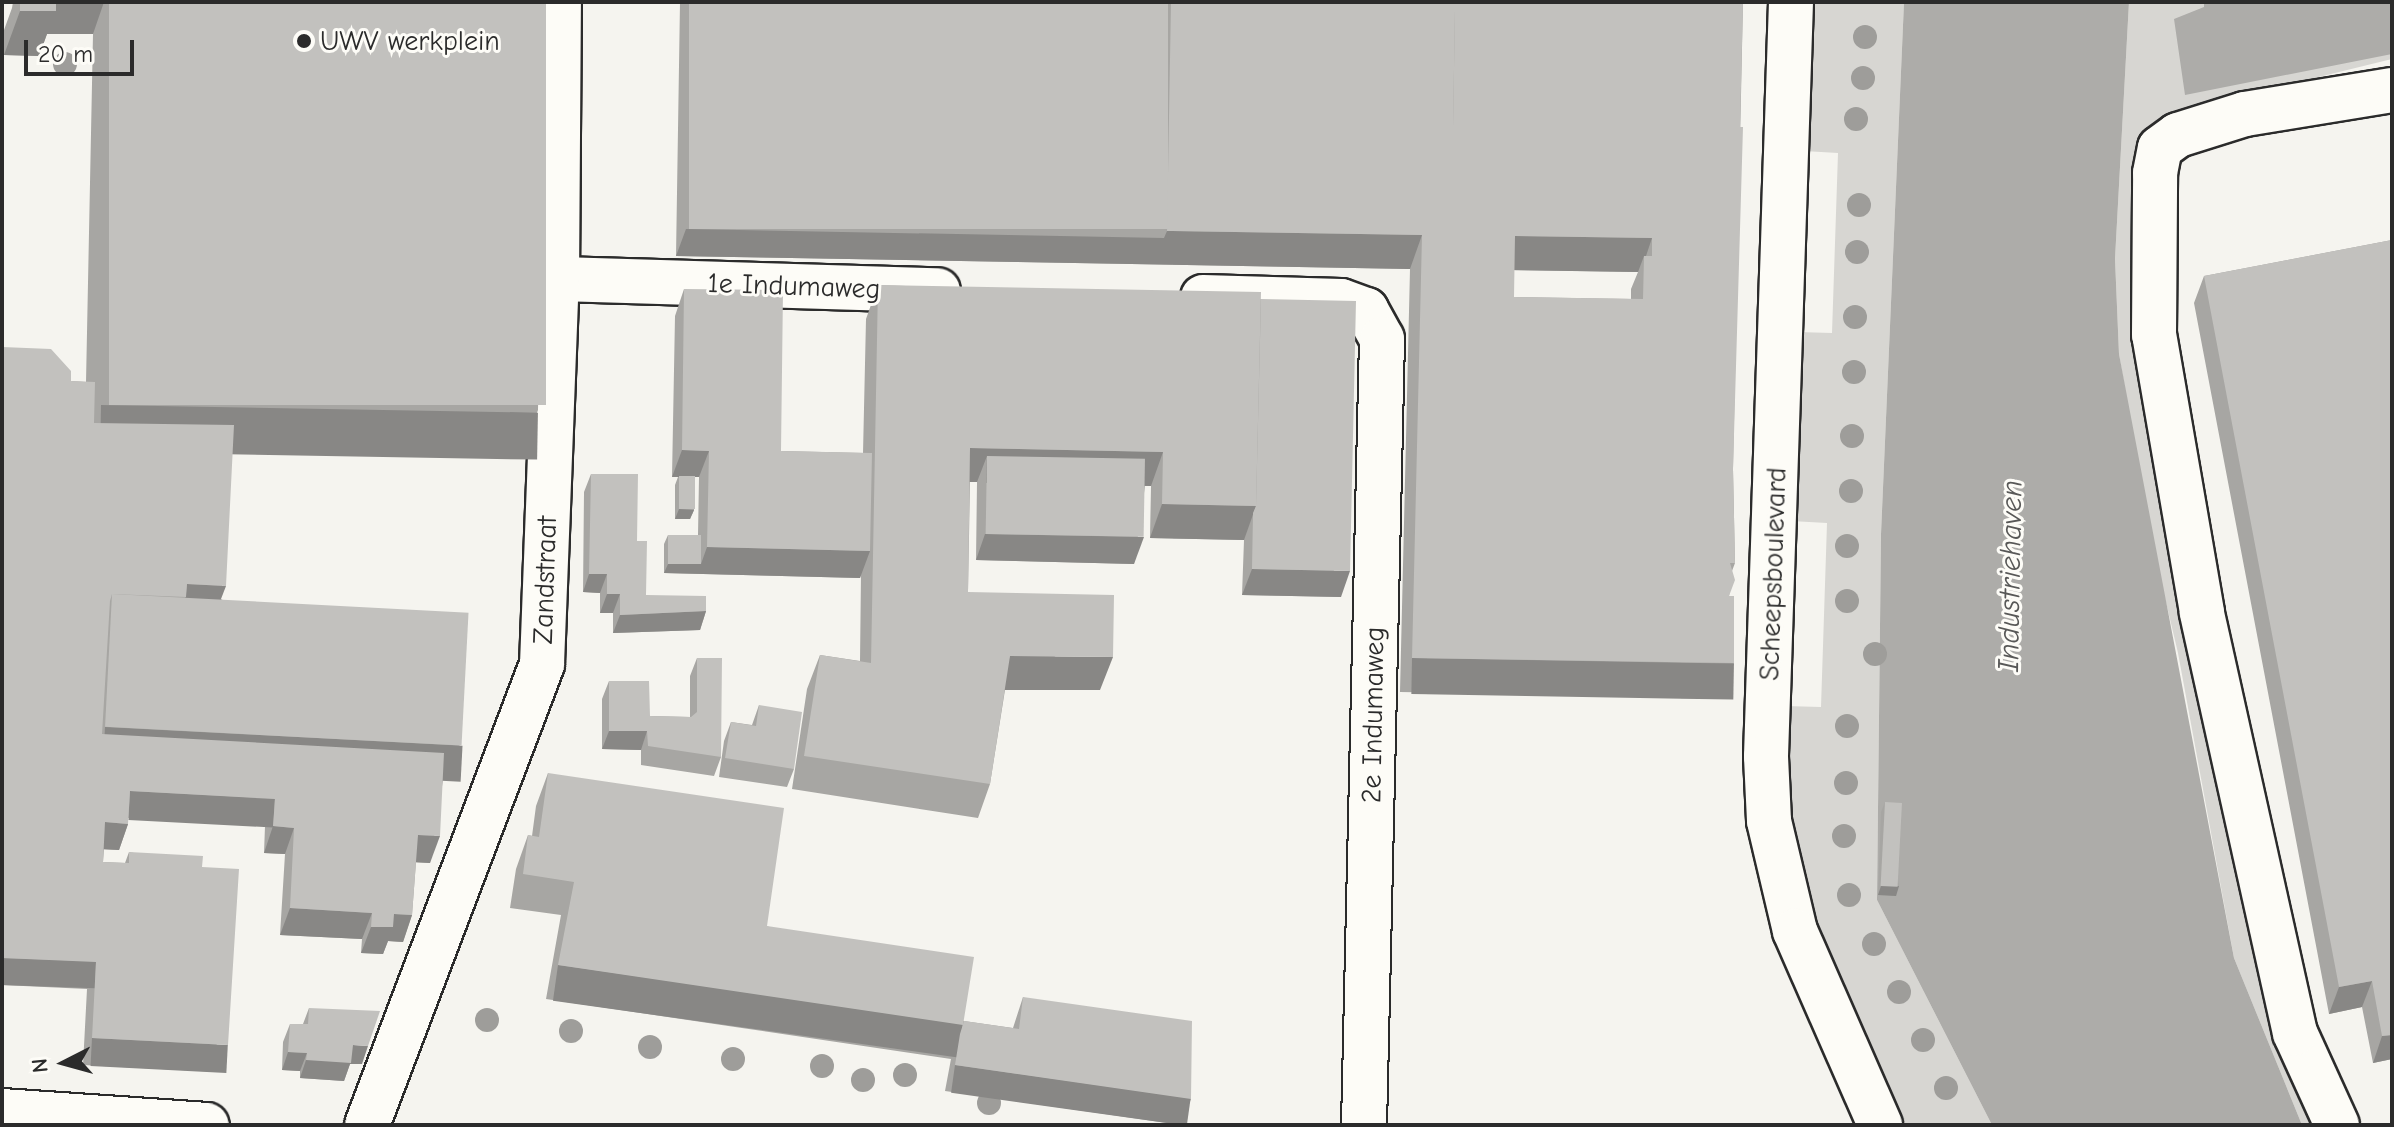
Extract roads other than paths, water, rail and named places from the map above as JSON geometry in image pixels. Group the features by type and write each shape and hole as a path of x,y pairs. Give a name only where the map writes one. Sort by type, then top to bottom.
{"street":[{"name":"Zandstraat","path":"367,1125 542,664 557,279 559,2"},
{"name":"Scheepsboulevard","path":"1791,2 1766,757 1769,821 1795,931 1880,1125"},
{"path":"2337,1125 2295,1033 2202,612 2154,335 2155,173 2160,148 2178,135 2245,114 2392,90"},
{"name":"1e Indumaweg","path":"557,279 980,291"},
{"name":"2e Indumaweg","path":"1168,296 1341,301 1366,310 1382,339 1364,1125"},
{"path":"2,1111 207,1125"}],"water":[{"name":"Industriehaven","path":"1904,2 2129,2 2115,259 2119,354 2234,958 2302,1125 1992,1125 1877,900 1881,534"},
{"path":"2204,2 2392,2 2392,54 2185,95 2174,19 2204,7"}],"place":[{"name":"UWV werkplein","path":"304,41"}]}
